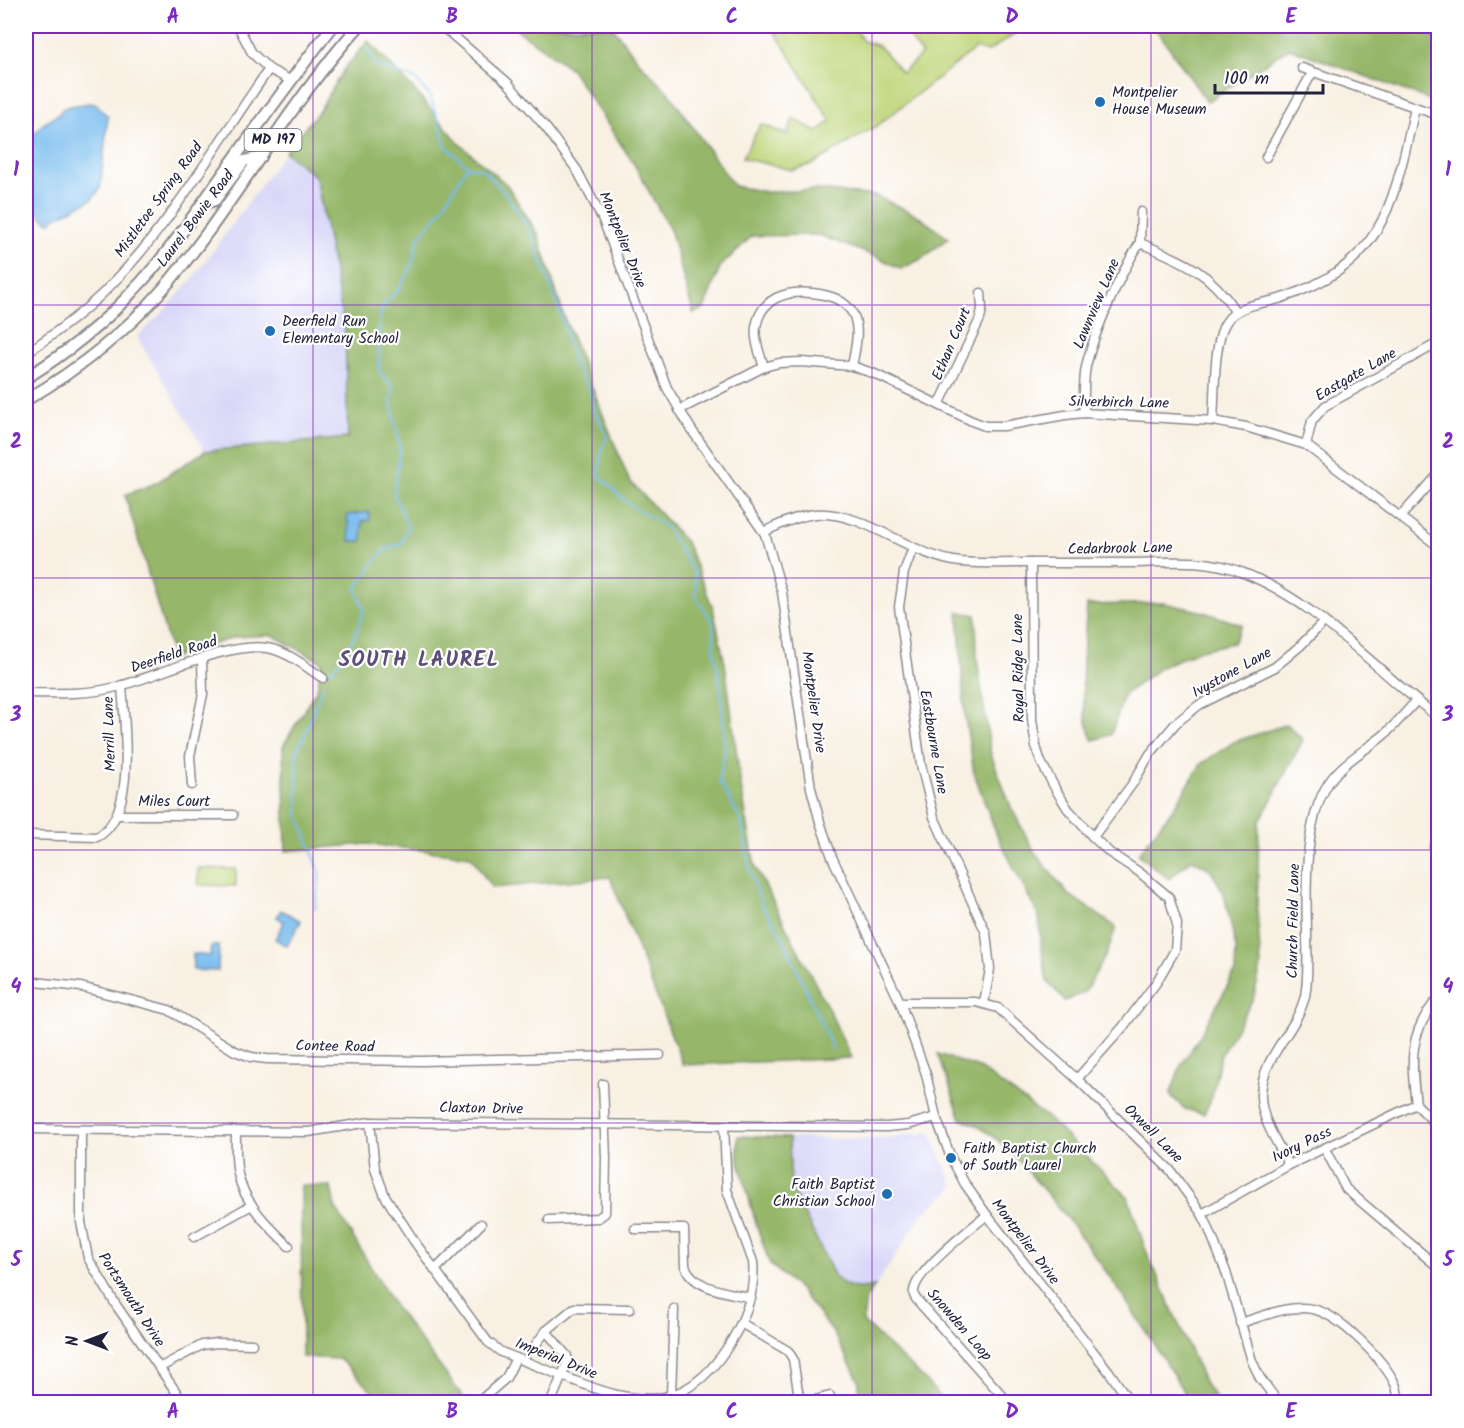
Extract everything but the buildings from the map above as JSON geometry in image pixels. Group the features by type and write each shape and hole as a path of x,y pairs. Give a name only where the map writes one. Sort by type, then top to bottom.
{"main road":[{"name":"Laurel Bowie Road","path":"26,378 70,348 131,294 168,250 330,26"},
{"name":"Laurel Bowie Road","path":"26,400 67,375 98,352 154,298 182,266 330,60 359,26"},
{"path":"202,204 215,200 244,161 261,157"}],"street":[{"path":"238,26 252,54 269,69 291,80"},
{"name":"Montpelier Drive","path":"442,26 508,84 547,129 577,170 603,220 658,366 680,410 764,532 782,592 811,788 817,813 832,857 900,1002 927,1074 936,1117 951,1158 965,1184 987,1215 1130,1402"},
{"path":"1302,68 1438,115"},
{"name":"Mistletoe Spring Road","path":"26,353 76,317 128,267 174,206 269,69"},
{"path":"1266,157 1312,73"},
{"path":"1213,421 1219,341 1226,322 1235,311 1279,299 1318,284 1342,270 1362,252 1377,233 1393,197 1415,108"},
{"path":"1141,212 1140,243 1201,272 1226,296 1235,311"},
{"name":"Lawnview Lane","path":"1084,413 1085,376 1089,356 1113,295 1140,243"},
{"path":"764,367 756,339 756,328 760,315 774,298 796,291 833,297 848,307 855,321 857,333 852,366"},
{"name":"Ethan Court","path":"939,405 980,319 981,293"},
{"name":"Eastgate Lane","path":"1306,445 1312,421 1325,406 1438,343"},
{"name":"Silverbirch Lane","path":"680,410 764,367 779,363 801,362 852,366 875,374 972,421 994,426 1084,413 1213,421 1246,427 1306,445 1438,546"},
{"path":"1401,516 1438,475"},
{"name":"Cedarbrook Lane","path":"764,532 804,516 830,514 856,520 913,548 963,562 1185,561 1224,566 1261,580 1289,597 1324,622 1438,717"},
{"name":"Eastbourne Lane","path":"913,548 902,578 899,608 917,739 924,781 934,817 986,933 990,951 990,975 984,1003"},
{"name":"Royal Ridge Lane","path":"1032,563 1032,719 1036,747 1056,790 1068,809 1110,853 1139,872 1169,897 1178,924 1174,950 1156,983 1123,1027 1077,1079"},
{"name":"Ivystone Lane","path":"1094,837 1133,783 1150,754 1176,723 1199,705 1275,667 1324,622"},
{"name":"Deerfield Road","path":"26,693 88,692 122,686 239,649 267,648 286,655 323,678"},
{"path":"192,785 190,756 203,694 201,660"},
{"name":"Merrill Lane","path":"116,815 126,777 122,686"},
{"name":"Church Field Lane","path":"1289,1166 1264,1114 1261,1095 1265,1071 1301,1010 1305,997 1308,968 1307,878 1315,817 1325,789 1341,768 1385,733 1416,701"},
{"path":"26,835 97,837 102,834 116,815"},
{"name":"Miles Court","path":"116,815 233,815"},
{"name":"Contee Road","path":"26,981 81,987 169,1010 235,1051 251,1057 267,1059 413,1061 660,1055"},
{"path":"1438,999 1422,1021 1413,1049 1412,1062 1416,1104 1438,1126"},
{"name":"Oxwell Lane","path":"900,1002 984,1003 994,1006 1077,1079 1170,1170 1202,1214 1218,1249 1247,1347 1260,1378 1278,1402"},
{"path":"549,1220 598,1218 605,1213 603,1084"},
{"name":"Ivory Pass","path":"1202,1214 1289,1166 1416,1104"},
{"name":"Claxton Drive","path":"26,1129 308,1132 370,1122 887,1126 908,1125 936,1117"},
{"name":"Imperial Drive","path":"370,1122 375,1169 384,1196 488,1342 501,1352 631,1401 655,1399 687,1389 709,1371 720,1358 741,1323 751,1298 753,1262 727,1190 724,1126"},
{"name":"Portsmouth Drive","path":"81,1131 81,1222 86,1251 98,1278 183,1402"},
{"path":"236,1132 237,1172 242,1187 252,1205 289,1246"},
{"path":"1326,1149 1346,1190 1438,1268"},
{"path":"194,1237 252,1205"},
{"name":"Snowden Loop","path":"987,1215 960,1236 938,1258 916,1285 914,1292 917,1300 1008,1402"},
{"path":"435,1270 481,1224"},
{"path":"634,1229 684,1229 687,1272 703,1285 751,1298"},
{"path":"536,1344 546,1331 574,1308 630,1309"},
{"path":"1240,1323 1290,1309 1310,1308 1323,1311 1347,1329 1383,1366 1396,1386 1398,1402"},
{"path":"674,1309 671,1395 677,1402"},
{"path":"741,1323 788,1351 793,1359 803,1402 830,1396"},
{"path":"546,1331 567,1356 562,1376 551,1402"},
{"path":"159,1368 202,1345 252,1344"},
{"path":"483,1398 506,1378 516,1358"}],"shaded area":[{"path":"285,152 316,177 345,330 348,438 205,451 137,337 193,278"},
{"path":"930,1132 954,1186 922,1215 875,1286 861,1289 846,1287 835,1277 791,1187 789,1138 877,1139"}],"green space":[{"path":"512,26 612,26 640,63 669,93 734,186 766,192 820,190 876,196 915,214 948,238 923,258 901,269 877,257 819,235 752,236 720,267 704,309 693,313 671,232 634,164 571,69"},
{"path":"771,26 853,26 863,41 879,46 902,73 922,54 900,26 1008,26 1015,34 987,52 976,48 878,125 813,164 792,170 742,158 761,124 787,135 793,118 817,132 831,121"},
{"path":"1151,26 1414,26 1438,38 1438,103 1289,48 1207,102 1159,33"},
{"path":"368,41 461,145 507,185 538,234 565,320 629,480 686,542 713,608 725,664 741,787 755,866 851,1058 683,1065 610,877 492,888 471,856 367,844 286,851 283,746 317,689 322,662 272,635 235,637 173,658 125,495 156,483 205,451 348,438 345,330 316,177 285,152 319,111 344,69"},
{"path":"1164,603 1204,612 1242,625 1233,643 1200,650 1163,666 1124,695 1111,735 1093,740 1084,709 1082,674 1087,605"},
{"path":"958,612 976,615 977,659 991,755 1011,807 1035,853 1067,893 1116,927 1107,953 1085,992 1065,1001 1047,981 1039,917 996,833 974,773 965,717"},
{"path":"1287,724 1303,740 1259,823 1257,911 1261,967 1253,999 1220,1057 1212,1097 1204,1114 1185,1109 1170,1095 1181,1065 1200,1036 1235,972 1236,948 1224,894 1210,869 1192,859 1169,879 1138,854 1175,806 1201,764 1234,742"},
{"path":"198,868 236,869 236,886 198,885"},
{"path":"938,1054 979,1068 1048,1118 1128,1197 1145,1248 1206,1386 1219,1402 1190,1402 1118,1289 1059,1208 1003,1145 983,1129 961,1119"},
{"path":"738,1136 789,1138 791,1187 835,1277 854,1288 875,1286 866,1299 863,1322 923,1378 945,1402 859,1402 859,1381 832,1331 800,1290 770,1264 756,1224 738,1158"},
{"path":"301,1185 331,1187 335,1207 394,1306 467,1402 384,1402 339,1359 302,1357"}],"water":[{"path":"90,103 97,105 108,117 100,189 91,200 54,218 51,222 48,221 42,217 31,200 26,199 26,157 34,146 34,141 29,142 29,139 62,109"},
{"path":"369,512 370,520 362,521 362,541 350,541 347,515"},
{"path":"281,910 301,921 287,946 275,939 284,922 277,917"},
{"path":"211,946 219,946 218,971 193,970 193,954 210,956"}],"waterway":[{"path":"328,672 335,667 346,652 362,617 364,609 356,588 384,550 401,544 408,527 394,494 400,448 391,402 394,388 379,372 379,322 383,305 398,290 410,270 419,237 440,212 467,166 445,145 429,95 415,79 375,65 367,47"},
{"path":"467,166 482,169 505,193 530,230 559,309 574,365 590,390 593,408 607,436 601,453 599,475 627,503 665,526 695,574 696,597 713,622 714,649 721,688 725,750 719,781 741,820 750,871 762,905 781,934 833,1049"},
{"path":"26,250 33,235 35,206"},
{"path":"315,909 320,873 298,814 296,753 323,686"}],"place":[{"name":"Montpelier House Museum","path":"1100,102"},
{"name":"Deerfield Run Elementary School","path":"270,331"},
{"name":"Faith Baptist Church of South Laurel","path":"951,1158"},
{"name":"Faith Baptist Christian School","path":"887,1194"}],"district":[{"name":"SOUTH LAUREL","path":"419,660"}]}
